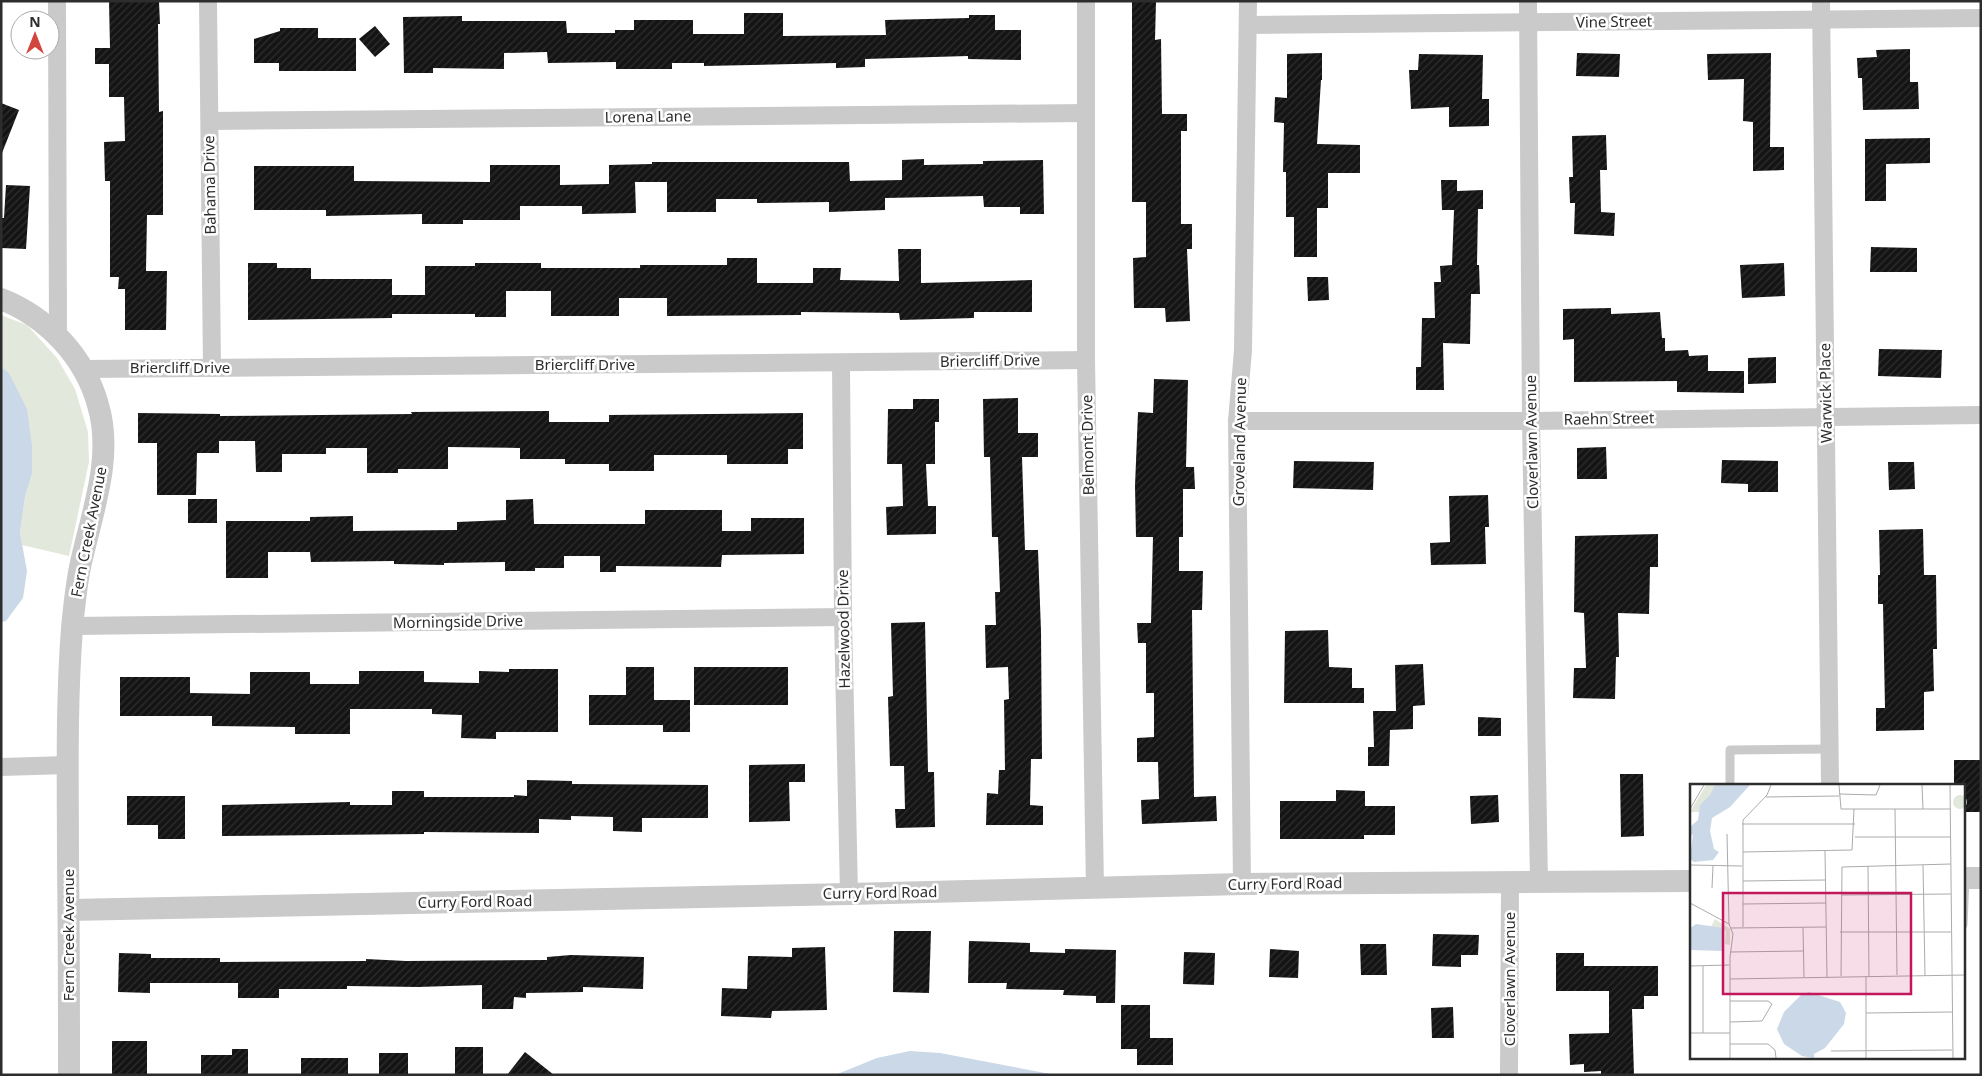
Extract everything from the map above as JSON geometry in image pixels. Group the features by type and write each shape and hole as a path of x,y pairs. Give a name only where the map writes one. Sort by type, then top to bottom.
{"street":[{"path":"57,1 58,336"},
{"name":"Bahama Drive","path":"208,1 212,368"},
{"name":"Belmont Drive","path":"1086,1 1086,360 1095,888"},
{"name":"Groveland Avenue","path":"1242,884 1237,421 1243,350 1248,1"},
{"name":"Cloverlawn Avenue","path":"1528,1 1531,421 1539,882"},
{"name":"Warwick Place","path":"1821,1 1830,784"},
{"name":"Vine Street","path":"1248,25 1981,18"},
{"name":"Lorena Lane","path":"210,121 1086,113"},
{"path":"1,299 22,309 58,336"},
{"name":"Fern Creek Avenue","path":"58,336 84,369 98,404 104,434 103,461 80,569 72,626 69,678 67,765 69,1075"},
{"name":"Briercliff Drive","path":"84,369 1086,360"},
{"name":"Hazelwood Drive","path":"841,363 843,617 849,894"},
{"name":"Raehn Street","path":"1237,421 1531,421 1981,415"},
{"name":"Morningside Drive","path":"72,626 843,617"},
{"path":"1,766 67,765"},
{"name":"Curry Ford Road","path":"69,910 1242,884 1690,880"},
{"name":"Cloverlawn Avenue","path":"1509,1075 1510,882"}],"lane":[{"path":"1730,784 1730,750 1830,749"},
{"path":"1964,918 1970,878"}],"shaded area":[{"path":"1,315 27,325 57,358 75,389 88,432 89,462 69,556 22,545 20,533 25,497 32,474 9,373 1,367"}],"water":[{"path":"1,367 9,373 27,409 32,446 32,474 25,497 20,533 27,571 23,598 6,621 1,622"},
{"path":"910,1051 940,1053 1056,1075 835,1075 877,1058"}],"building":[{"path":"109,1 159,2 159,112 163,111 163,215 147,215 146,271 167,271 166,330 125,330 125,289 118,289 119,277 110,277 110,181 105,181 104,142 125,141 124,97 109,97 109,64 95,64 95,48 110,48"},
{"path":"1132,1 1156,1 1155,40 1161,39 1162,114 1187,114 1187,131 1181,131 1181,224 1192,224 1192,249 1187,249 1190,321 1166,322 1165,308 1134,308 1133,258 1146,257 1146,202 1132,202"},
{"path":"744,13 783,13 783,36 886,35 885,20 969,18 969,15 995,15 995,30 1021,30 1021,60 968,59 968,56 865,59 865,67 836,68 836,63 704,66 704,63 672,63 672,69 616,69 616,62 548,63 547,52 504,53 504,69 433,68 433,73 404,73 403,17 462,16 462,21 566,21 567,33 615,33 615,30 634,30 634,20 693,20 693,34 744,34"},
{"path":"375,26 390,44 375,57 359,39"},
{"path":"280,28 318,28 318,38 356,38 356,71 279,71 279,63 254,63 254,39 280,31"},
{"path":"1910,49 1910,82 1918,82 1919,109 1863,110 1862,78 1858,78 1857,58 1877,57 1876,50"},
{"path":"1322,53 1317,144 1360,145 1360,173 1328,173 1328,208 1317,208 1317,257 1294,257 1294,217 1286,217 1286,172 1283,172 1284,123 1274,122 1275,97 1287,98 1287,54"},
{"path":"1577,53 1620,54 1619,77 1576,76"},
{"path":"1771,53 1770,147 1784,147 1784,170 1753,171 1753,122 1743,121 1744,79 1708,80 1707,54"},
{"path":"1419,54 1483,55 1482,99 1489,99 1489,126 1449,127 1449,107 1411,109 1409,70 1418,70"},
{"path":"1,103 19,110 2,153 1,153"},
{"path":"1606,135 1607,170 1600,170 1601,212 1615,213 1614,236 1574,234 1575,203 1570,203 1569,177 1573,177 1572,136"},
{"path":"1930,138 1930,163 1886,164 1886,201 1865,201 1865,139"},
{"path":"924,159 924,165 983,164 983,161 1043,160 1044,214 1020,214 1020,207 984,207 983,196 885,198 885,210 829,212 829,202 757,203 757,199 716,199 716,212 667,212 667,182 635,182 636,213 582,214 582,206 520,206 520,220 463,220 463,224 422,224 422,214 326,216 326,210 254,210 254,166 354,166 354,181 490,182 490,165 560,165 560,185 609,184 609,165 652,164 652,162 849,162 850,181 902,180 902,160"},
{"path":"1441,180 1457,180 1457,191 1483,190 1483,209 1478,209 1477,265 1479,265 1480,294 1471,294 1470,344 1443,343 1444,390 1416,390 1416,367 1421,367 1422,318 1435,318 1434,282 1441,282 1440,266 1452,265 1454,210 1442,210"},
{"path":"6,185 30,186 26,249 1,248 1,218 4,218"},
{"path":"1871,247 1917,248 1917,272 1870,272"},
{"path":"898,249 921,249 921,283 1032,280 1032,312 974,312 974,318 900,320 899,313 801,312 801,315 667,316 667,298 619,298 619,316 551,316 551,291 506,291 506,317 475,317 475,314 392,314 392,318 248,320 248,263 277,263 277,268 311,268 311,279 392,279 392,295 425,295 425,266 475,266 475,263 541,263 541,268 640,268 640,265 727,265 727,258 757,258 757,283 813,283 813,268 841,268 840,280 899,281"},
{"path":"1784,263 1785,296 1742,298 1740,265"},
{"path":"1307,277 1328,277 1329,300 1308,301"},
{"path":"1611,308 1611,314 1660,312 1662,338 1665,338 1665,351 1688,350 1689,356 1708,355 1708,371 1744,371 1744,393 1677,392 1677,381 1574,382 1574,339 1563,340 1563,309"},
{"path":"1879,349 1942,350 1941,378 1878,376"},
{"path":"1776,357 1776,383 1748,384 1748,358"},
{"path":"1154,379 1188,380 1186,467 1194,467 1195,489 1183,489 1183,537 1179,537 1179,571 1203,571 1202,610 1192,610 1194,797 1216,796 1217,821 1142,824 1141,800 1159,799 1158,762 1137,762 1137,738 1154,737 1154,693 1146,693 1146,643 1138,643 1137,623 1151,623 1153,537 1136,537 1135,486 1138,412 1153,413"},
{"path":"1018,398 1018,433 1038,433 1038,457 1022,457 1025,550 1038,550 1041,631 1042,759 1031,759 1030,805 1043,806 1043,825 986,825 987,793 998,794 999,770 1005,770 1004,700 1009,699 1008,667 986,668 985,625 996,625 995,592 1000,592 998,537 992,537 990,457 984,457 983,399"},
{"path":"913,399 939,399 939,422 935,422 935,464 926,464 928,506 936,506 936,534 887,535 886,507 903,506 902,464 887,464 888,409 913,409"},
{"path":"549,411 549,422 609,422 609,415 803,413 803,449 788,449 788,464 727,464 727,455 654,455 654,471 609,471 609,464 565,464 565,459 520,459 520,448 448,447 448,469 398,469 398,473 367,473 367,448 326,448 326,454 282,454 282,472 256,472 255,441 219,441 219,453 197,453 196,495 157,495 157,443 138,443 138,413 220,414 220,416"},
{"path":"1606,447 1607,479 1577,479 1577,448"},
{"path":"1722,460 1778,461 1778,492 1748,492 1748,484 1721,483"},
{"path":"1294,461 1374,462 1373,490 1293,488"},
{"path":"1888,462 1914,462 1915,489 1889,490"},
{"path":"1488,495 1489,527 1485,527 1486,564 1431,565 1430,543 1450,542 1449,496"},
{"path":"188,499 217,499 217,523 188,523"},
{"path":"533,499 534,524 645,524 645,510 722,510 722,531 751,531 751,518 804,518 804,554 722,555 721,567 616,566 616,572 600,572 600,556 564,556 564,568 535,568 535,571 505,571 505,562 444,563 444,565 394,564 394,561 311,562 310,552 268,552 268,578 226,578 226,521 310,521 310,517 353,516 353,531 457,530 457,522 506,520 506,500"},
{"path":"1923,529 1924,575 1936,575 1937,649 1933,649 1934,691 1924,692 1924,730 1876,731 1876,708 1885,708 1883,604 1878,604 1878,575 1880,575 1879,530"},
{"path":"1658,534 1658,567 1650,567 1649,614 1618,613 1619,657 1616,657 1615,699 1573,698 1574,668 1586,668 1584,613 1574,612 1575,536"},
{"path":"925,622 928,772 934,772 935,827 896,828 895,809 905,809 904,766 890,766 888,697 893,696 891,623"},
{"path":"1328,630 1329,667 1352,668 1352,688 1364,688 1364,703 1284,703 1285,631"},
{"path":"1423,664 1425,705 1413,706 1413,729 1390,730 1389,766 1368,766 1368,747 1374,747 1373,711 1396,711 1395,665"},
{"path":"626,667 654,667 654,700 690,700 690,732 663,732 663,725 589,725 589,695 626,695"},
{"path":"694,667 788,667 788,705 694,705"},
{"path":"509,669 558,669 558,732 496,732 496,739 461,738 462,715 432,714 432,709 350,709 350,734 295,734 295,727 212,726 212,716 120,716 120,677 190,677 190,693 250,694 250,672 310,672 310,684 359,684 359,671 424,671 424,682 479,683 479,671 509,672"},
{"path":"1478,717 1501,718 1501,736 1478,736"},
{"path":"1954,760 1981,760 1981,812 1964,812 1964,784 1954,784"},
{"path":"805,764 805,782 789,782 790,821 749,822 749,765"},
{"path":"1620,774 1643,774 1644,836 1621,837"},
{"path":"527,780 572,781 572,784 708,785 708,818 642,818 642,832 613,831 613,817 571,816 571,820 539,819 539,833 424,832 424,834 222,836 222,805 350,802 350,805 392,805 392,791 424,791 424,797 527,796"},
{"path":"1336,790 1365,791 1365,806 1395,806 1395,835 1364,835 1364,839 1280,839 1280,801 1336,801"},
{"path":"1498,795 1499,822 1471,824 1470,796"},
{"path":"127,796 185,796 185,839 158,839 158,825 127,825"},
{"path":"894,931 931,931 929,993 893,992"},
{"path":"1433,934 1479,935 1478,955 1461,955 1461,967 1432,966"},
{"path":"969,941 1030,943 1030,952 1065,953 1065,949 1116,950 1115,1003 1096,1003 1096,996 1063,995 1064,990 1006,989 1007,983 968,983"},
{"path":"1360,944 1386,944 1387,975 1361,975"},
{"path":"825,947 827,1010 772,1011 771,1018 721,1016 722,988 747,989 748,956 792,957 792,948"},
{"path":"1270,949 1299,951 1298,978 1269,977"},
{"path":"1184,952 1215,953 1214,985 1183,984"},
{"path":"119,953 151,954 151,958 220,958 220,962 366,961 366,959 406,961 547,960 547,957 571,955 644,957 643,989 583,987 583,992 526,993 526,998 514,997 513,1009 482,1009 482,985 418,987 347,986 347,989 279,989 279,998 238,998 238,983 150,983 150,993 118,992"},
{"path":"1556,953 1584,953 1584,966 1658,966 1658,996 1644,996 1644,1009 1632,1009 1634,1075 1601,1075 1601,1071 1584,1072 1584,1064 1570,1065 1569,1034 1609,1033 1609,991 1556,991"},
{"path":"1121,1005 1150,1005 1150,1038 1173,1038 1173,1065 1137,1065 1137,1049 1121,1049"},
{"path":"1453,1007 1454,1038 1432,1038 1431,1008"},
{"path":"112,1041 147,1041 147,1075 112,1075"},
{"path":"455,1047 483,1047 483,1075 455,1075"},
{"path":"232,1049 248,1049 248,1075 201,1075 201,1055 232,1055"},
{"path":"525,1052 554,1075 507,1075"},
{"path":"379,1053 408,1053 408,1075 379,1075"},
{"path":"301,1058 348,1058 348,1075 301,1075"}]}
